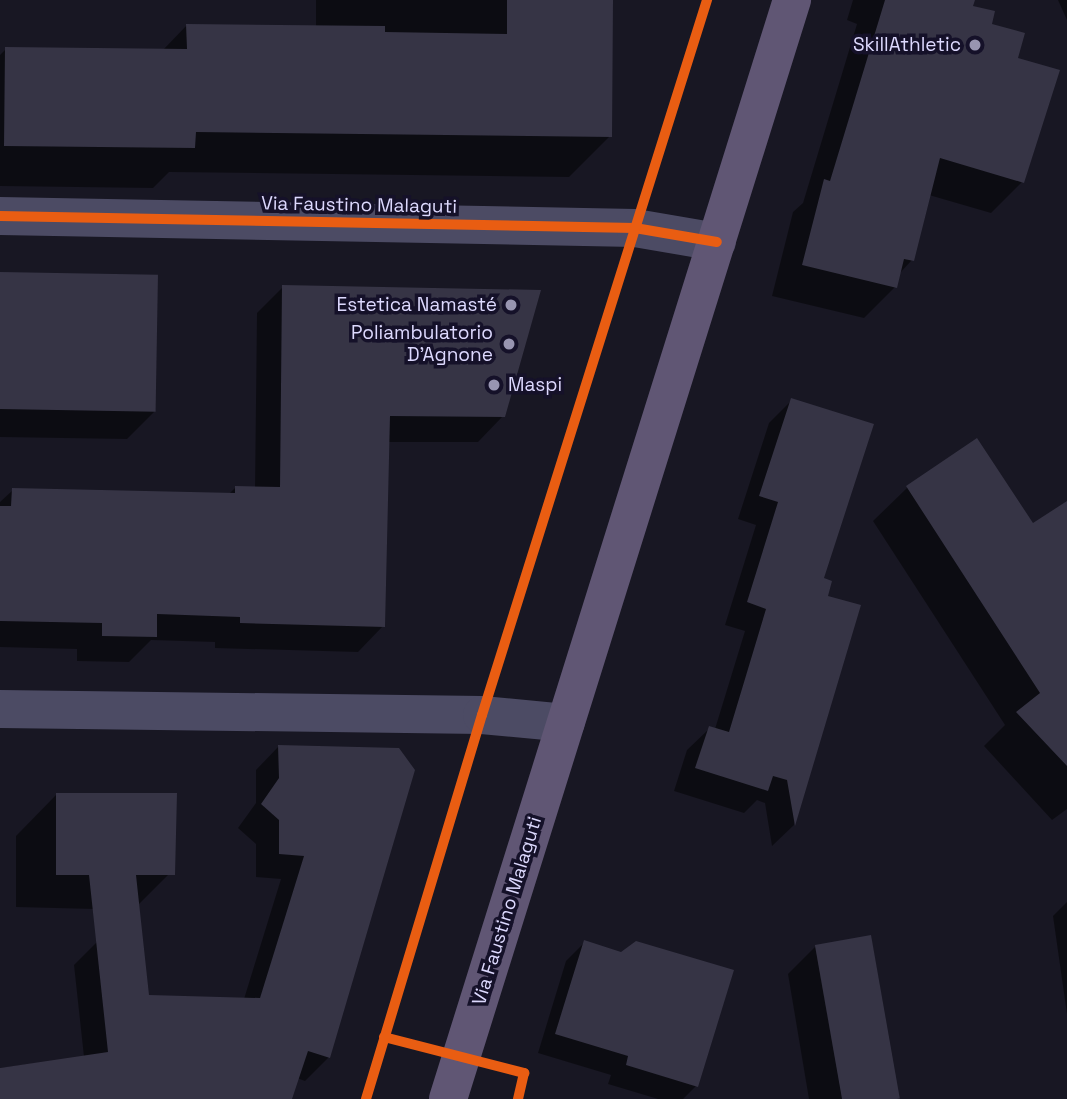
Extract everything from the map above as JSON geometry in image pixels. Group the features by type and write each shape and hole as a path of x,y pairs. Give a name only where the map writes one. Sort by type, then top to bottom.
{"main road":[{"name":"Via Faustino Malaguti","path":"449,1099 792,0"}],"street":[{"name":"Via Faustino Malaguti","path":"0,216 635,228 717,242"},
{"path":"0,709 482,715 566,723"}],"building":[{"path":"507,0 613,0 612,137 196,132 195,148 4,146 5,47 187,49 186,24 385,26 385,32 507,34"},
{"path":"885,0 975,0 973,6 995,11 992,24 1025,33 1018,58 1060,70 1024,183 940,158 914,261 904,259 897,288 802,265 824,179 830,181"},
{"path":"0,272 158,275 156,412 0,409"},
{"path":"282,285 541,290 505,417 390,416 385,627 240,623 240,617 157,614 157,637 102,636 102,623 0,621 0,506 11,506 12,488 235,493 235,486 280,487"},
{"path":"791,398 874,424 824,578 832,581 828,596 861,605 795,826 787,780 773,776 768,791 695,768 709,726 729,732 766,609 747,602 778,502 759,496"},
{"path":"977,438 1033,523 1067,501 1067,766 1016,712 1040,693 906,486"},
{"path":"278,745 399,748 415,770 330,1058 308,1051 292,1099 0,1099 0,1068 108,1052 89,875 56,875 56,793 177,793 175,875 136,875 149,995 260,998 304,856 279,854 279,820 261,804 279,778"},
{"path":"871,935 900,1098 842,1099 815,945"},
{"path":"584,940 621,952 636,941 734,970 698,1087 626,1065 628,1056 555,1034"}],"cycle path":[{"path":"366,1099 482,715 707,0"},
{"path":"0,216 635,228 717,242"},
{"path":"384,1037 524,1073 518,1099"}],"place":[{"name":"SkillAthletic","path":"975,45"},
{"name":"Estetica Namasté","path":"511,305"},
{"name":"Poliambulatorio D'Agnone","path":"509,344"},
{"name":"Maspi","path":"494,385"}]}
